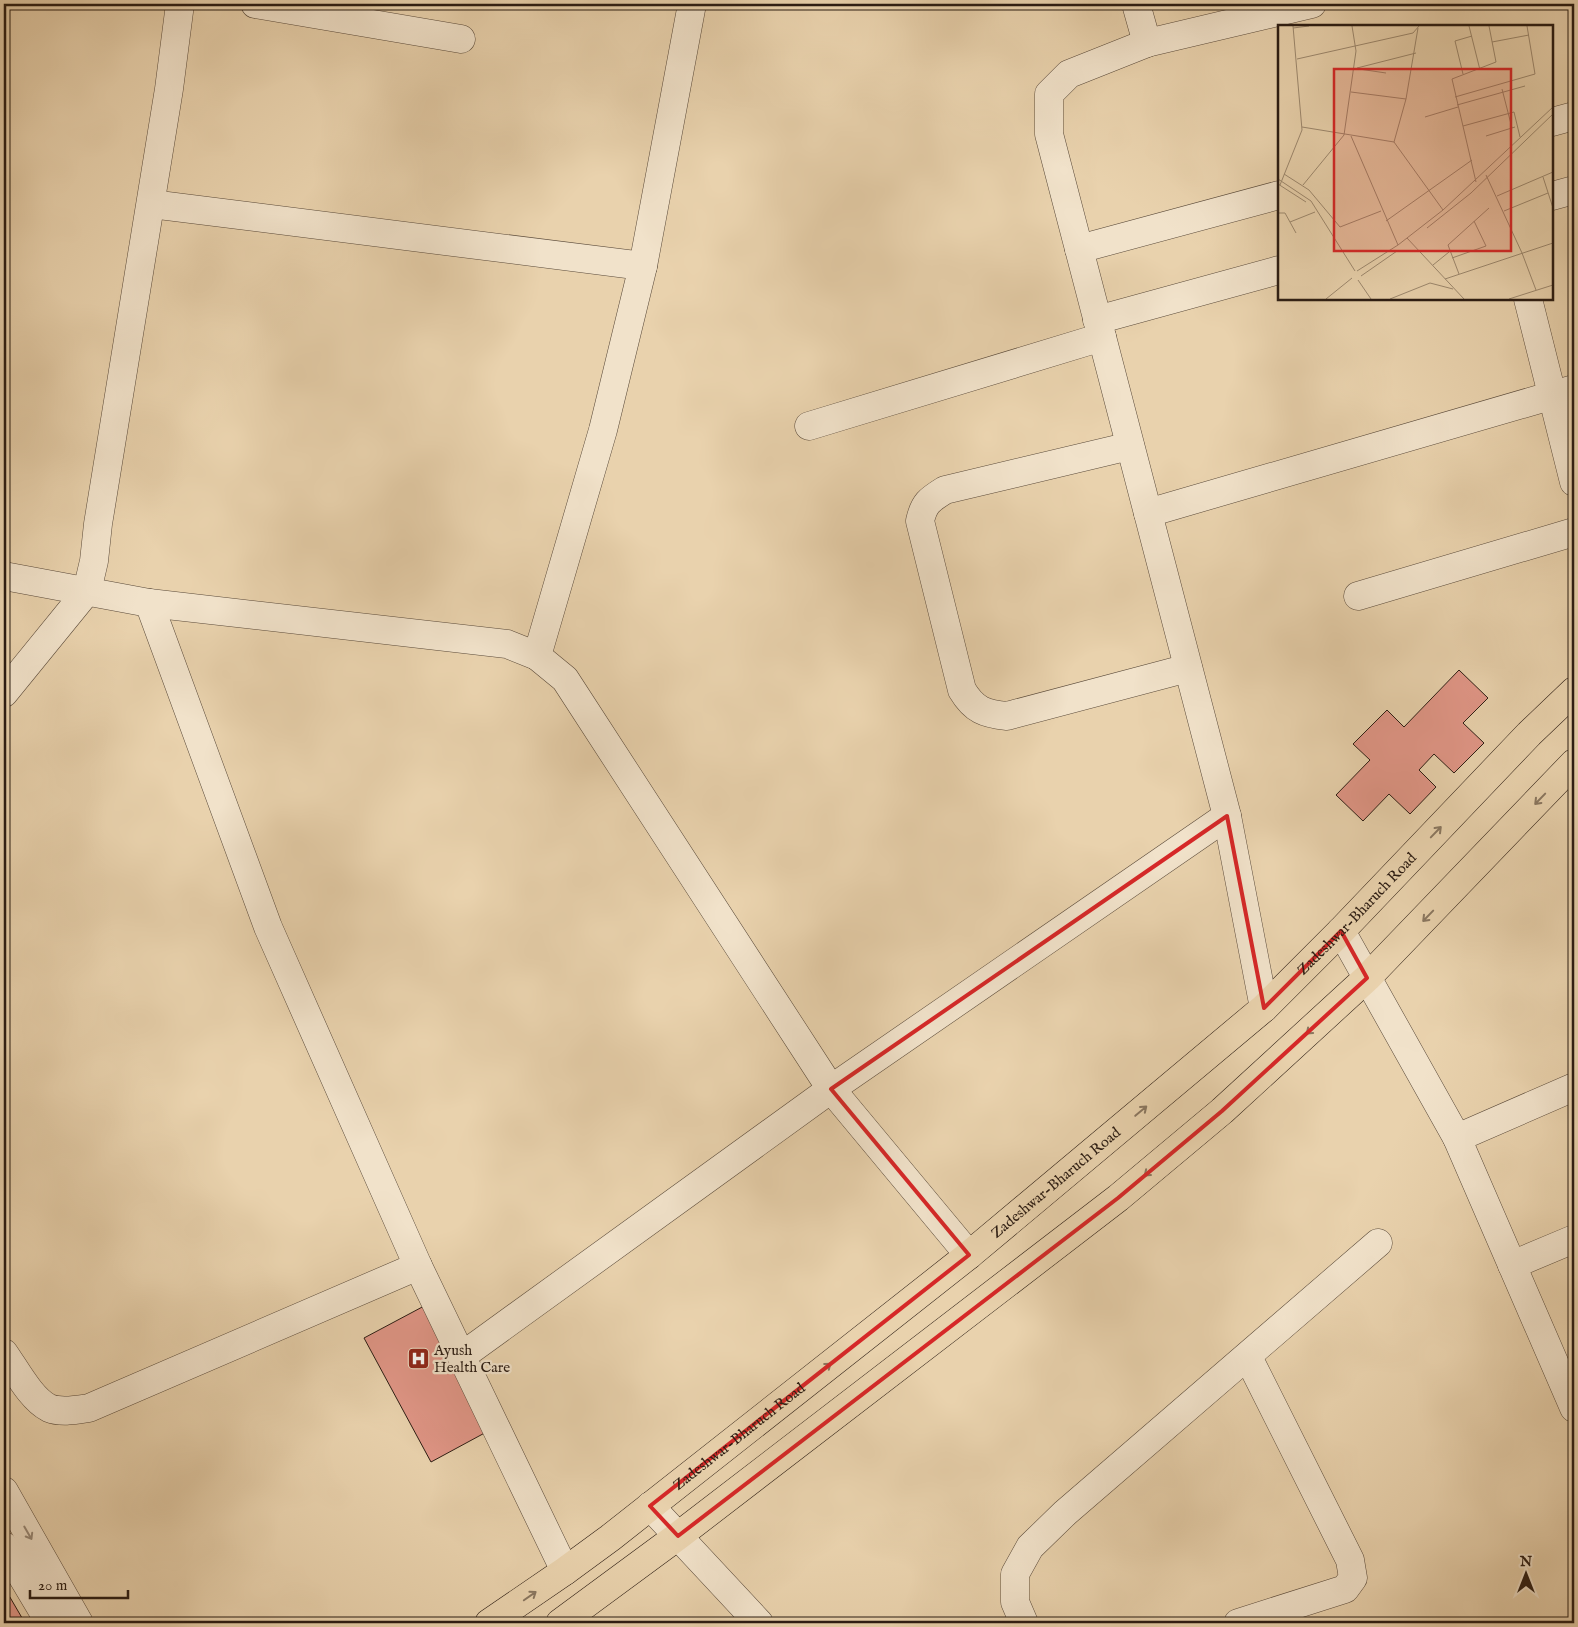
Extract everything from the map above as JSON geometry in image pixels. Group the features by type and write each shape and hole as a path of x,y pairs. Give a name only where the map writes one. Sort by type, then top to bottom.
{"main road":[{"name":"Zadeshwar-Bharuch Road","path":"489,1623 565,1571 650,1506 969,1255 1264,1008 1341,931 1529,734 1574,691"},
{"path":"560,1623 678,1536 1118,1198 1222,1111 1368,978 1574,763"}],"street":[{"path":"4,692 87,592 94,561 151,204 180,4"},
{"path":"254,4 461,39"},
{"path":"537,656 604,430 643,266 692,4"},
{"path":"1136,4 1147,43"},
{"path":"1264,1008 1227,816 1049,134 1049,94 1069,74 1147,43 1304,5"},
{"path":"1553,122 1574,116"},
{"path":"1553,196 1574,190"},
{"path":"1079,249 1278,195"},
{"path":"151,204 643,266"},
{"path":"809,426 1278,270"},
{"path":"1528,300 1564,392 1574,482"},
{"path":"1148,513 1564,392"},
{"path":"1130,446 945,490 931,498 923,508 920,521 962,690 968,700 977,708 991,714 1007,716 1188,668"},
{"path":"1358,596 1574,532"},
{"path":"4,576 149,603 507,644 537,656 565,679 831,1088 969,1255"},
{"path":"149,603 268,927 418,1266 565,1571"},
{"path":"462,1356 831,1088 1227,816"},
{"path":"1341,931 1457,1138 1574,1408"},
{"path":"1457,1138 1574,1088"},
{"path":"1512,1264 1574,1239"},
{"path":"1024,1623 1015,1602 1015,1574 1030,1547 1065,1513 1378,1243"},
{"path":"4,1353 37,1399 51,1408 67,1411 89,1408 418,1266"},
{"path":"1238,1623 1345,1589 1353,1578 1350,1560 1248,1357"},
{"path":"4,1490 80,1623"},
{"path":"650,1506 759,1623"},
{"path":"4,1546 50,1623"}],"highlighted area":[{"path":"1227,816 1264,1008 1341,931 1367,978 1222,1111 1118,1198 678,1536 650,1506 969,1255 831,1089"}],"building":[{"path":"1459,670 1488,698 1463,723 1484,743 1454,773 1434,754 1419,770 1436,787 1410,814 1389,794 1363,821 1336,795 1370,760 1353,744 1387,710 1404,727"},
{"path":"426,1305 492,1429 431,1462 364,1338"},
{"path":"4,1587 25,1623 4,1623"}],"place":[{"name":"Ayush Health Care","path":"418,1359"}]}
